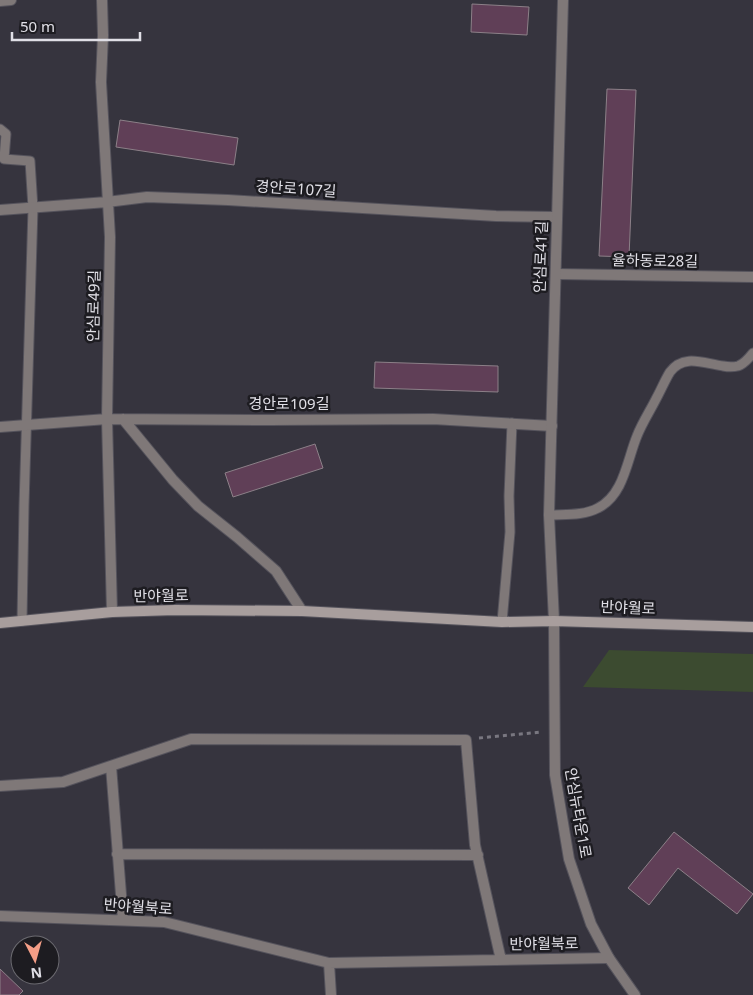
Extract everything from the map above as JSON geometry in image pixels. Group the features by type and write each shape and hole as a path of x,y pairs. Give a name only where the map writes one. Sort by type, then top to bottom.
{"main road":[{"name":"반야월로","path":"0,623 112,612 175,610 302,611 502,622 554,621 753,626"}],"street":[{"path":"0,1 11,0"},
{"name":"안심로49길","path":"102,0 101,82 110,237 107,419 112,612"},
{"name":"안심로41길","path":"554,621 549,515 563,0"},
{"name":"경안로107길","path":"0,210 147,198 220,200 496,216 557,217"},
{"name":"율하동로28길","path":"556,274 753,278"},
{"name":"경안로109길","path":"0,427 107,419 269,420 424,418 552,426"},
{"path":"123,419 173,480 198,506 276,571 302,611"},
{"name":"안심뉴타운1로","path":"554,621 555,775 569,859 591,924 610,958 635,995"},
{"path":"0,786 63,782 192,739 466,740 476,845 501,960"},
{"path":"111,766 123,920"},
{"path":"117,854 478,855"},
{"name":"반야월북로","path":"0,916 164,922 329,963 610,958"},
{"path":"329,963 330,995"}],"lane":[{"path":"0,129 6,134 4,159 30,162 34,208 26,425 22,621"},
{"path":"549,515 587,513 606,504 620,484 637,436 671,371 680,362 695,361 730,367 738,366 753,354"},
{"path":"502,622 510,532 509,496 512,423"}],"path":[{"path":"466,740 554,730"}],"green space":[{"path":"609,650 753,654 753,692 583,687"}],"building":[{"path":"472,4 529,7 527,35 471,32"},
{"path":"607,89 636,90 629,257 599,256"},
{"path":"120,120 238,138 234,165 116,147"},
{"path":"375,362 498,366 498,392 374,388"},
{"path":"315,444 323,468 233,497 225,473"},
{"path":"674,832 753,894 737,914 678,868 649,905 628,888"},
{"path":"0,969 10,979 10,985 17,985 23,991 19,995 0,995"}]}
